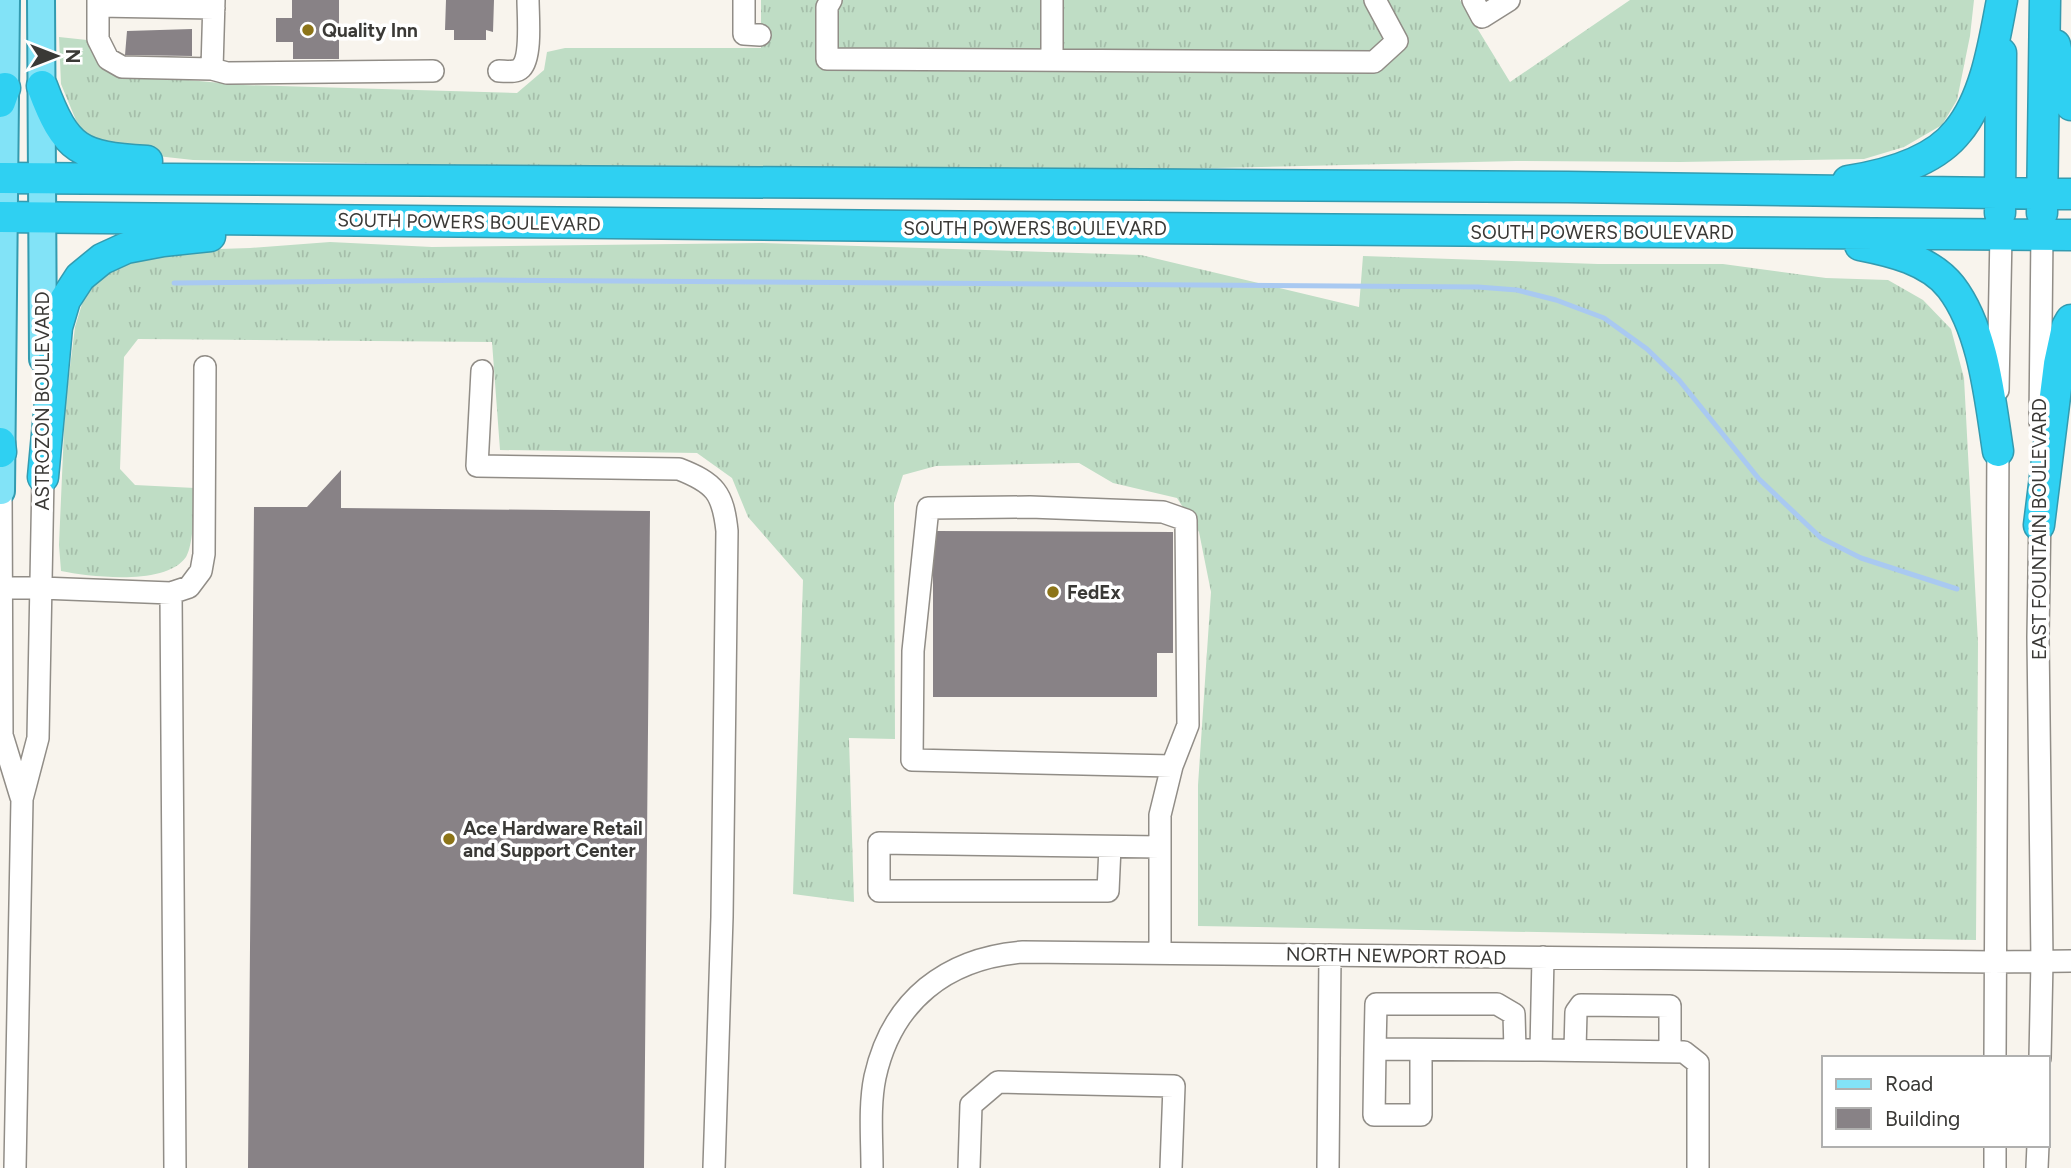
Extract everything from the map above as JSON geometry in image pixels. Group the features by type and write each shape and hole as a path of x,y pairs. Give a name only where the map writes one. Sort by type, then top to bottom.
{"highway":[{"path":"1793,191 1864,179 1898,168 1936,151 1947,142 1959,130 1970,112 1986,73 2002,0"},
{"path":"2001,234 2002,0"},
{"path":"2045,0 2065,91 2071,106"},
{"name":"EAST FOUNTAIN BOULEVARD","path":"2045,0 2056,234"},
{"path":"43,86 52,112 72,142 90,154 110,159 276,169 602,180"},
{"name":"SOUTH POWERS BOULEVARD","path":"2,178 1568,187 2056,194"},
{"name":"SOUTH POWERS BOULEVARD","path":"1,217 2056,234"},
{"path":"43,477 57,327 65,300 80,277 102,259 126,248 163,241 443,222"},
{"path":"1794,233 1908,257 1929,268 1950,286 1967,314 1976,340 1990,400 1998,452"},
{"path":"2039,525 2059,364 2071,320"}],"main road":[{"name":"ASTROZON BOULEVARD","path":"1,491 2,95 6,0"},
{"name":"ASTROZON BOULEVARD","path":"41,0 43,477"}],"street":[{"path":"499,71 516,71 523,67 527,55 528,0"},
{"path":"744,0 744,34 760,35"},
{"path":"831,0 827,7 827,59 1374,62 1397,41 1375,0"},
{"path":"1052,0 1052,60"},
{"path":"1473,0 1482,17 1509,0"},
{"path":"212,69 214,4 98,3 98,39 108,58 122,67 212,69 227,73 433,71"},
{"path":"1995,1056 2001,234"},
{"name":"EAST FOUNTAIN BOULEVARD","path":"2040,1056 2042,961 2039,525 2056,234"},
{"path":"1,588 171,593 189,587 201,570 204,554 205,367"},
{"path":"482,371 477,466 679,468 713,486 723,505 727,545 722,917 714,1168"},
{"name":"ASTROZON BOULEVARD","path":"15,1168 8,1142 9,945 22,799 38,738 43,477"},
{"name":"ASTROZON BOULEVARD","path":"1,491 2,735 22,799"},
{"path":"1160,953 1160,815 1172,766 1188,725 1186,520 1163,512 1030,507 928,508 913,651 912,761 1172,766"},
{"path":"171,593 175,1168"},
{"path":"1110,847 1108,891 878,891 878,843 1160,847"},
{"name":"NORTH NEWPORT ROAD","path":"872,1168 874,1079 891,1031 920,992 939,978 960,966 1003,954 2071,961"},
{"path":"1328,1168 1330,955"},
{"path":"1541,1050 1543,957"},
{"path":"1421,1050 1421,1115 1374,1115 1376,1004 1497,1004 1514,1014 1515,1050"},
{"path":"1575,1050 1576,1012 1581,1005 1670,1006 1670,1052"},
{"path":"1375,1049 1684,1052 1698,1063 1698,1168"},
{"path":"969,1168 971,1105 998,1082 1174,1086 1171,1168"},
{"path":"1995,1147 1995,1168"},
{"path":"2038,1147 2038,1168"}],"green space":[{"path":"761,0 1460,0 1510,82 1630,0 1974,0 1957,100 1942,125 1904,147 1864,159 1516,161 1129,170 858,172 193,160 112,151 80,130 61,84 59,37 87,40 104,68 122,74 243,85 517,93 544,70 547,52 565,48 761,48"},
{"path":"330,242 432,247 762,243 1141,255 1359,307 1363,256 1598,264 1723,264 1826,278 1888,280 1923,300 1951,329 1964,378 1978,643 1976,940 1198,926 1198,785 1211,592 1199,532 1177,498 1113,483 1079,463 936,466 903,475 894,503 895,739 849,738 854,902 793,894 803,580 748,517 732,478 697,453 500,450 492,342 138,339 124,357 120,469 135,485 195,488 189,551 176,566 146,576 108,577 61,571 59,545 65,407 75,327 85,294 110,268 130,260 187,250"}],"building":[{"name":"Quality Inn","path":"292,0 339,0 339,59 293,59 293,42 276,42 276,18 292,18"},
{"path":"446,0 494,0 493,32 486,30 486,40 454,40 454,30 445,30"},
{"path":"192,29 192,56 125,55 127,31"},
{"name":"Ace Hardware Retail and Support Center","path":"341,470 341,508 650,511 644,1168 248,1168 254,507 307,507"},
{"name":"FedEx","path":"933,531 1173,532 1173,653 1157,653 1157,697 933,697"}],"waterway":[{"path":"174,283 484,280 1478,287 1517,290 1556,300 1604,318 1647,349 1679,380 1759,479 1821,538 1861,558 1957,589"}],"place":[{"name":"Quality Inn","path":"308,30"},
{"name":"FedEx","path":"1053,592"},
{"name":"Ace Hardware Retail and Support Center","path":"449,839"}]}
